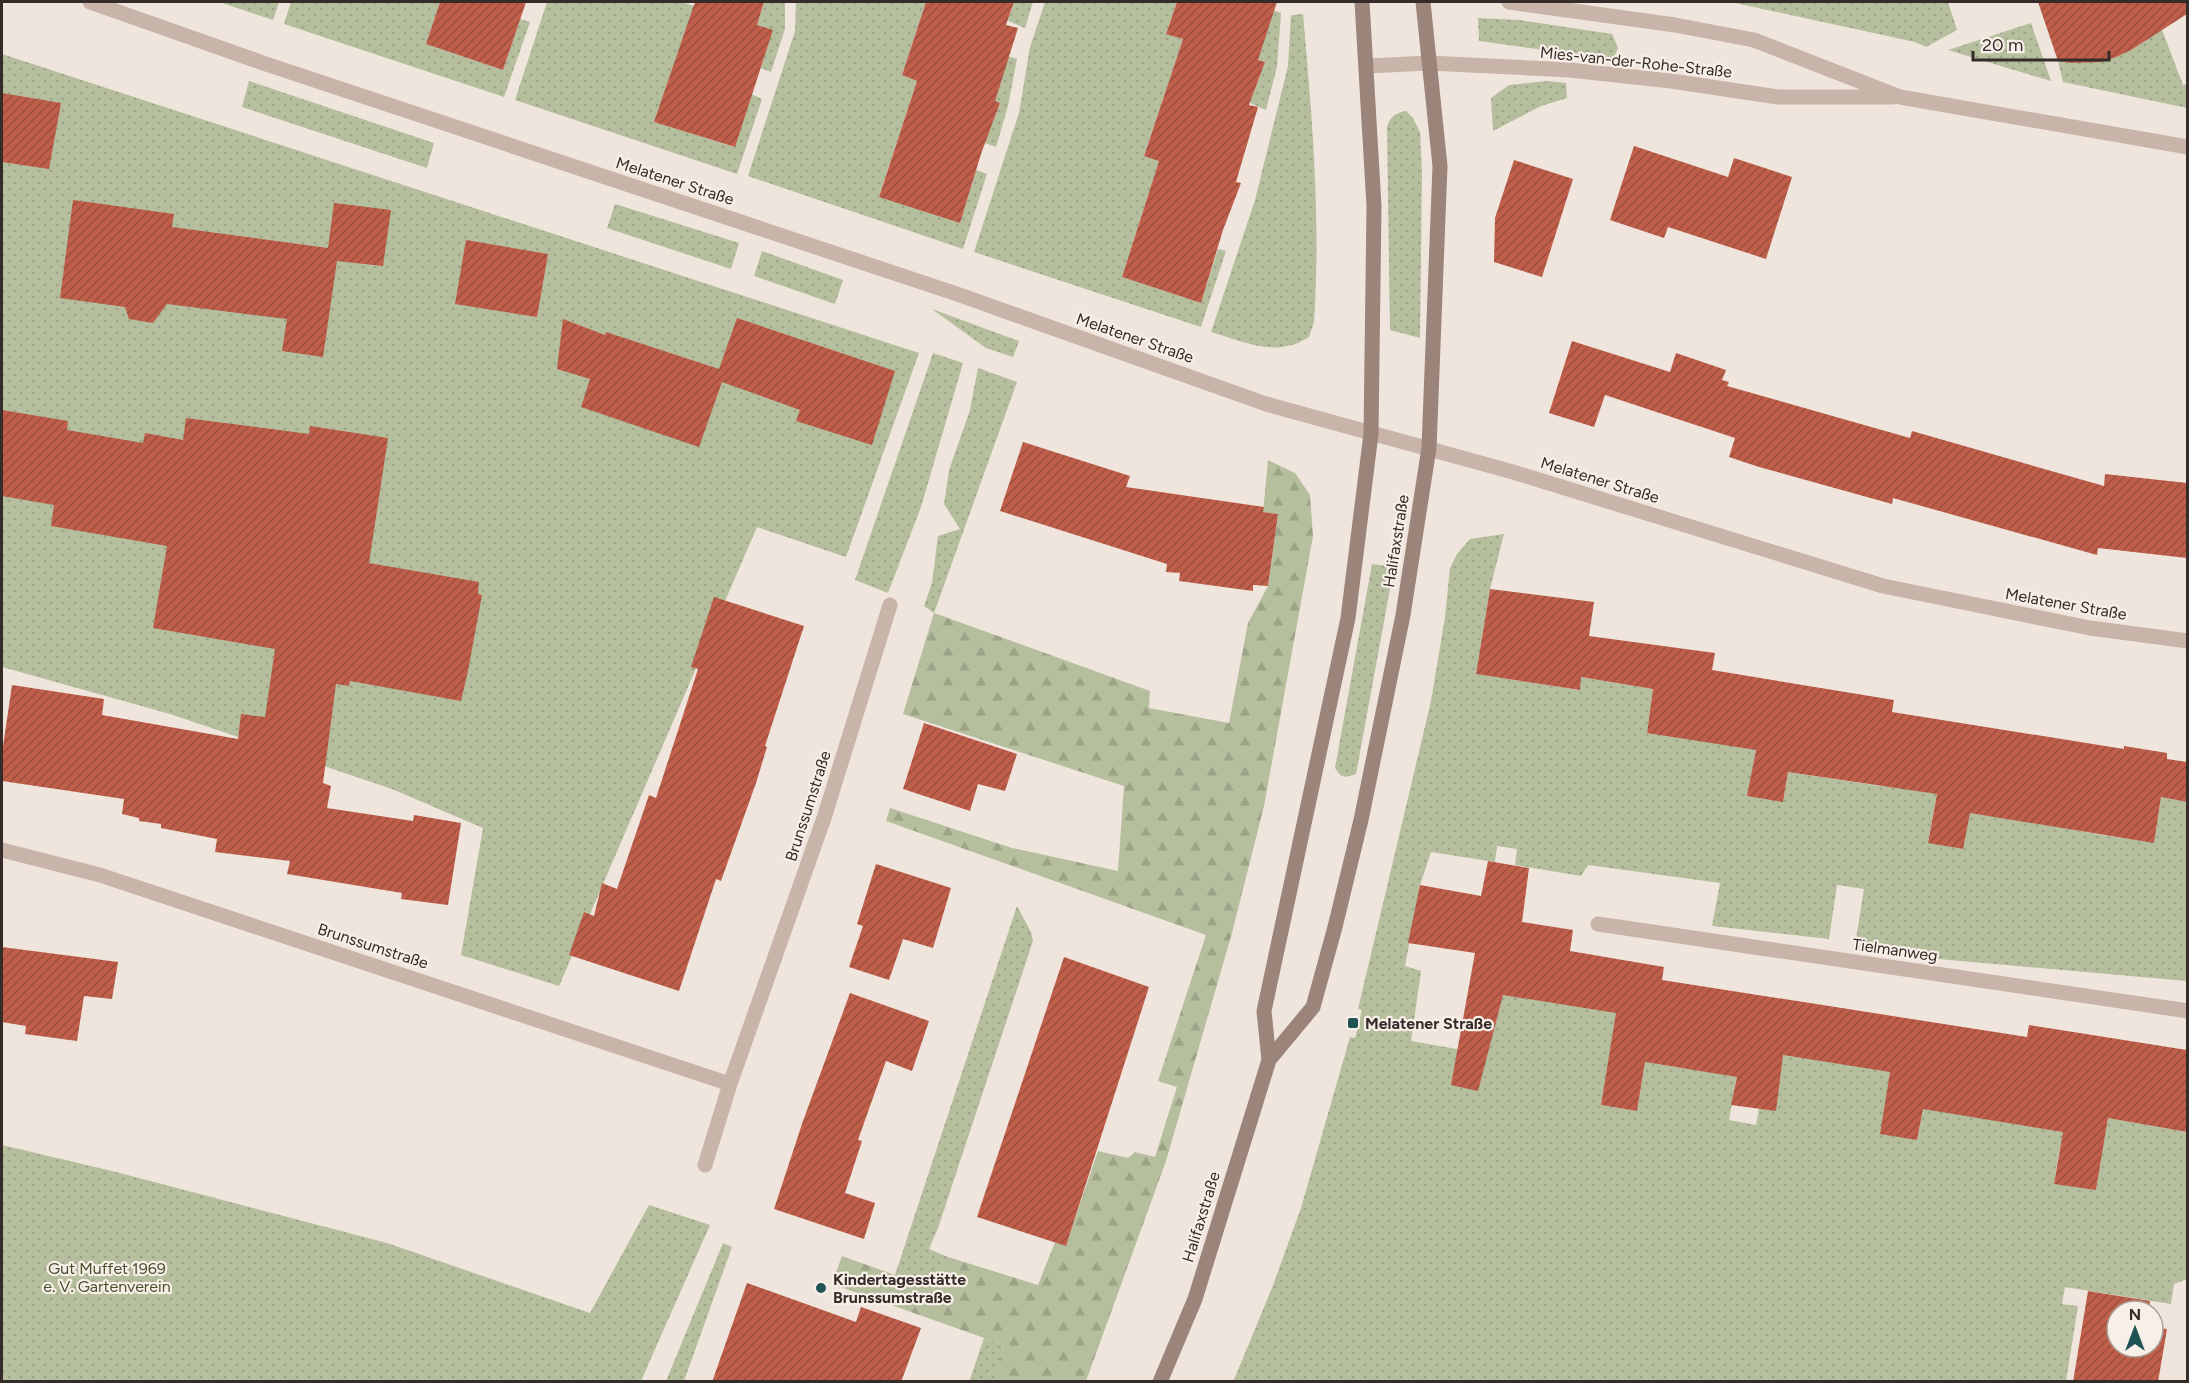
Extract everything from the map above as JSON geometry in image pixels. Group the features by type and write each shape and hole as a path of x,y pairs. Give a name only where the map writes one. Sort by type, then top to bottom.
{"main road":[{"name":"Halifaxstraße","path":"1269,1060 1264,1011 1348,618 1371,434 1374,206 1362,2"},
{"name":"Halifaxstraße","path":"1160,1382 1195,1299 1269,1060 1313,1007 1361,820 1403,615 1429,448 1440,166 1423,2"}],"street":[{"name":"Melatener Straße","path":"90,2 266,64 957,294 1266,404 1429,448 1883,586 2090,628 2187,641"},
{"name":"Mies-van-der-Rohe-Straße","path":"1509,2 1675,25 1754,40 1900,97"},
{"name":"Mies-van-der-Rohe-Straße","path":"1367,66 1429,63 1570,70 1671,81 1778,97 1900,97 2187,147"},
{"name":"Brunssumstraße","path":"705,1166 730,1084 824,818 890,605"},
{"name":"Brunssumstraße","path":"2,850 100,875 730,1084"},
{"name":"Tielmanweg","path":"1598,924 2187,1011"}],"green space":[{"path":"219,2 279,2 273,20"},
{"path":"291,2 440,2 426,44 503,70 520,19 530,22 504,97 284,24"},
{"path":"547,2 681,2 694,6 655,122 734,147 751,94 762,99 737,174 515,100"},
{"path":"764,2 785,2 785,29 771,72 761,68 772,30 757,25"},
{"path":"796,2 926,2 902,75 917,81 879,196 960,223 976,170 987,174 963,249 748,176 795,31"},
{"path":"1014,2 1033,2 1025,28 1008,21"},
{"path":"1045,2 1177,2 1166,33 1183,39 1144,155 1159,161 1122,277 1201,303 1218,249 1226,251 1201,327 974,252 1019,113 1030,47"},
{"path":"1731,2 1948,2 1957,30 1926,47 1915,42"},
{"path":"1263,6 1281,13 1277,67 1266,110 1250,103 1265,62 1247,56"},
{"path":"1303,14 1316,206 1314,322 1309,337 1298,343 1282,347 1261,346 1211,332 1255,200 1288,66 1291,15"},
{"path":"1478,18 1519,20 1612,34 1618,48 1615,55 1609,59 1479,41"},
{"path":"2031,23 2051,81 1948,50"},
{"path":"2161,27 2183,85 2187,84 2187,108 2063,82 2058,61 2088,62 2114,57 2137,46"},
{"path":"997,53 1017,59 1008,106 996,147 985,143 1000,103 983,97"},
{"path":"2,54 919,353 846,557 757,527 559,986 461,955 483,828 392,789 170,714 2,667"},
{"path":"249,81 434,143 427,168 242,107"},
{"path":"1547,81 1566,83 1567,98 1541,106 1493,131 1491,98 1509,85"},
{"path":"1406,111 1413,118 1420,132 1422,172 1420,338 1390,330 1387,127 1393,116"},
{"path":"615,204 739,243 731,269 607,228"},
{"path":"762,251 843,280 835,304 754,276"},
{"path":"932,309 1019,341 1013,357 986,348"},
{"path":"933,353 963,363 921,507 888,593 855,580"},
{"path":"978,368 1017,382 934,613 924,606 932,583 938,536 960,529 944,504 949,470 970,410"},
{"path":"1268,460 1295,473 1310,495 1313,536 1264,806 1232,933 1166,1161 1086,1381 993,1381 1004,1345 832,1284 842,1256 895,1275 935,1278 948,1257 1038,1285 1055,1242 1066,1245 1098,1151 1128,1158 1135,1152 1155,1157 1177,1087 1158,1081 1206,935 886,821 890,808 1012,848 1118,871 1124,786 903,714 934,613 1150,691 1149,708 1229,723 1248,623 1268,586 1278,514 1263,512"},
{"path":"1504,534 1490,589 1476,674 1579,690 1581,677 1653,689 1647,733 1758,737 1748,796 1783,801 1788,772 1880,786 1938,788 1928,842 1962,849 1970,810 2102,835 2154,842 2161,797 2187,802 2187,981 1860,952 1855,945 1864,889 1837,885 1829,939 1712,926 1720,883 1588,865 1581,876 1515,865 1517,849 1497,846 1495,862 1431,852 1420,885 1405,966 1421,971 1411,1041 1457,1049 1503,994 1617,1012 1601,1105 1637,1111 1645,1062 1687,1069 1691,1044 1741,1053 1729,1120 1756,1125 1759,1109 1783,1055 1891,1071 1917,1140 1923,1109 2076,1102 2059,1152 2054,1183 2096,1190 2108,1118 2187,1132 2187,1279 2174,1284 2171,1304 2165,1303 2165,1299 2140,1299 2065,1287 2062,1304 2078,1306 2066,1381 1233,1382 1272,1288 1301,1208 1350,1037 1355,1038 1362,1010 1358,1009 1431,701 1445,617 1450,568 1457,554 1470,539"},
{"path":"1372,564 1394,567 1356,774 1346,777 1340,775 1335,768"},
{"path":"1017,906 1031,932 1033,941 938,1228 929,1249 948,1257 935,1278 895,1275"},
{"name":"Gut Muffet 1969 e. V. Gartenverein","path":"2,1145 116,1172 387,1243 590,1313 649,1205 710,1225 641,1381 2,1381"},
{"path":"723,1243 732,1247 684,1381 666,1381"},
{"path":"984,1338 1004,1345 994,1381 969,1382"}],"building":[{"path":"440,2 526,2 503,70 426,44"},
{"path":"695,2 764,2 757,25 773,30 735,147 654,122"},
{"path":"926,2 1014,2 1006,25 1018,28 995,101 1000,103 981,154 960,223 879,197 917,81 902,75"},
{"path":"1177,2 1277,2 1258,60 1265,62 1249,105 1258,107 1236,182 1241,183 1223,230 1201,303 1122,277 1159,161 1144,156 1183,39 1166,34"},
{"path":"2038,2 2187,2 2187,14 2116,57 2102,62 2072,63 2058,61"},
{"path":"2,93 61,103 49,169 2,162"},
{"path":"1634,146 1728,177 1734,158 1792,177 1766,259 1668,227 1664,238 1610,220"},
{"path":"1514,160 1573,179 1542,277 1494,262 1495,218"},
{"path":"73,200 174,214 172,227 328,248 334,203 391,210 383,266 337,261 323,357 282,351 287,319 167,304 153,323 129,319 125,307 60,298"},
{"path":"466,240 548,254 537,317 455,304"},
{"path":"737,318 895,371 872,445 796,421 800,410 722,382 699,447 581,407 590,379 557,369 563,319 605,335 606,332 719,369"},
{"path":"1572,341 1670,372 1676,353 1726,370 1722,380 1729,382 1727,386 1910,438 1912,431 2104,486 2105,474 2187,483 2187,558 2098,548 2097,555 1893,498 1892,504 1759,467 1729,457 1735,438 1605,395 1594,427 1549,413"},
{"path":"2,410 68,421 67,430 143,443 145,433 183,440 186,418 309,434 310,426 388,438 369,563 479,582 478,594 482,595 468,671 461,701 350,681 349,686 336,684 323,783 331,786 327,808 413,821 414,815 461,823 448,905 401,899 402,893 287,874 290,861 215,852 217,839 161,828 161,824 139,821 139,818 122,814 124,799 2,781 2,753 12,685 104,699 102,715 238,739 241,714 265,717 275,649 153,628 167,546 51,526 54,505 2,496"},
{"path":"1023,442 1130,476 1126,487 1264,507 1263,512 1278,514 1268,586 1253,585 1253,591 1179,581 1180,573 1166,572 1167,564 1000,511"},
{"path":"1490,589 1594,602 1589,636 1715,653 1712,670 1894,700 1892,712 2124,749 2124,746 2167,753 2167,759 2187,762 2187,802 2161,797 2154,843 1970,813 1963,849 1928,843 1937,794 1788,772 1783,802 1747,796 1756,750 1647,733 1653,689 1581,677 1580,690 1476,674"},
{"path":"714,597 804,626 765,746 767,747 756,783 721,881 716,879 679,991 569,955 584,912 594,916 602,883 617,889 649,795 656,798 698,669 691,667"},
{"path":"924,723 1017,754 1005,791 978,784 970,811 903,789"},
{"path":"1488,861 1529,868 1522,922 1573,930 1570,951 1664,967 1662,980 2027,1037 2029,1025 2187,1050 2187,1132 2108,1118 2096,1190 2054,1184 2063,1132 1923,1109 1917,1140 1880,1134 1890,1072 1783,1055 1776,1111 1731,1105 1737,1077 1645,1062 1637,1111 1601,1105 1616,1013 1503,995 1478,1091 1451,1085 1475,953 1408,943 1420,885 1481,896"},
{"path":"876,864 951,888 933,948 903,939 889,980 849,967 863,926 857,924"},
{"path":"2,947 118,962 112,999 84,996 77,1041 25,1034 26,1026 2,1022"},
{"path":"1064,957 1149,987 1066,1246 977,1217"},
{"path":"850,993 929,1021 912,1071 886,1061 858,1140 862,1141 845,1193 875,1203 864,1239 774,1209 803,1121"},
{"path":"747,1283 856,1322 861,1307 921,1328 901,1382 712,1382"},
{"path":"2088,1291 2138,1299 2105,1299 2105,1359 2162,1359 2158,1382 2073,1382"}],"place":[{"name":"Melatener Straße","path":"1353,1023"},
{"name":"Kindertagesstätte Brunssumstraße","path":"821,1288"}]}
